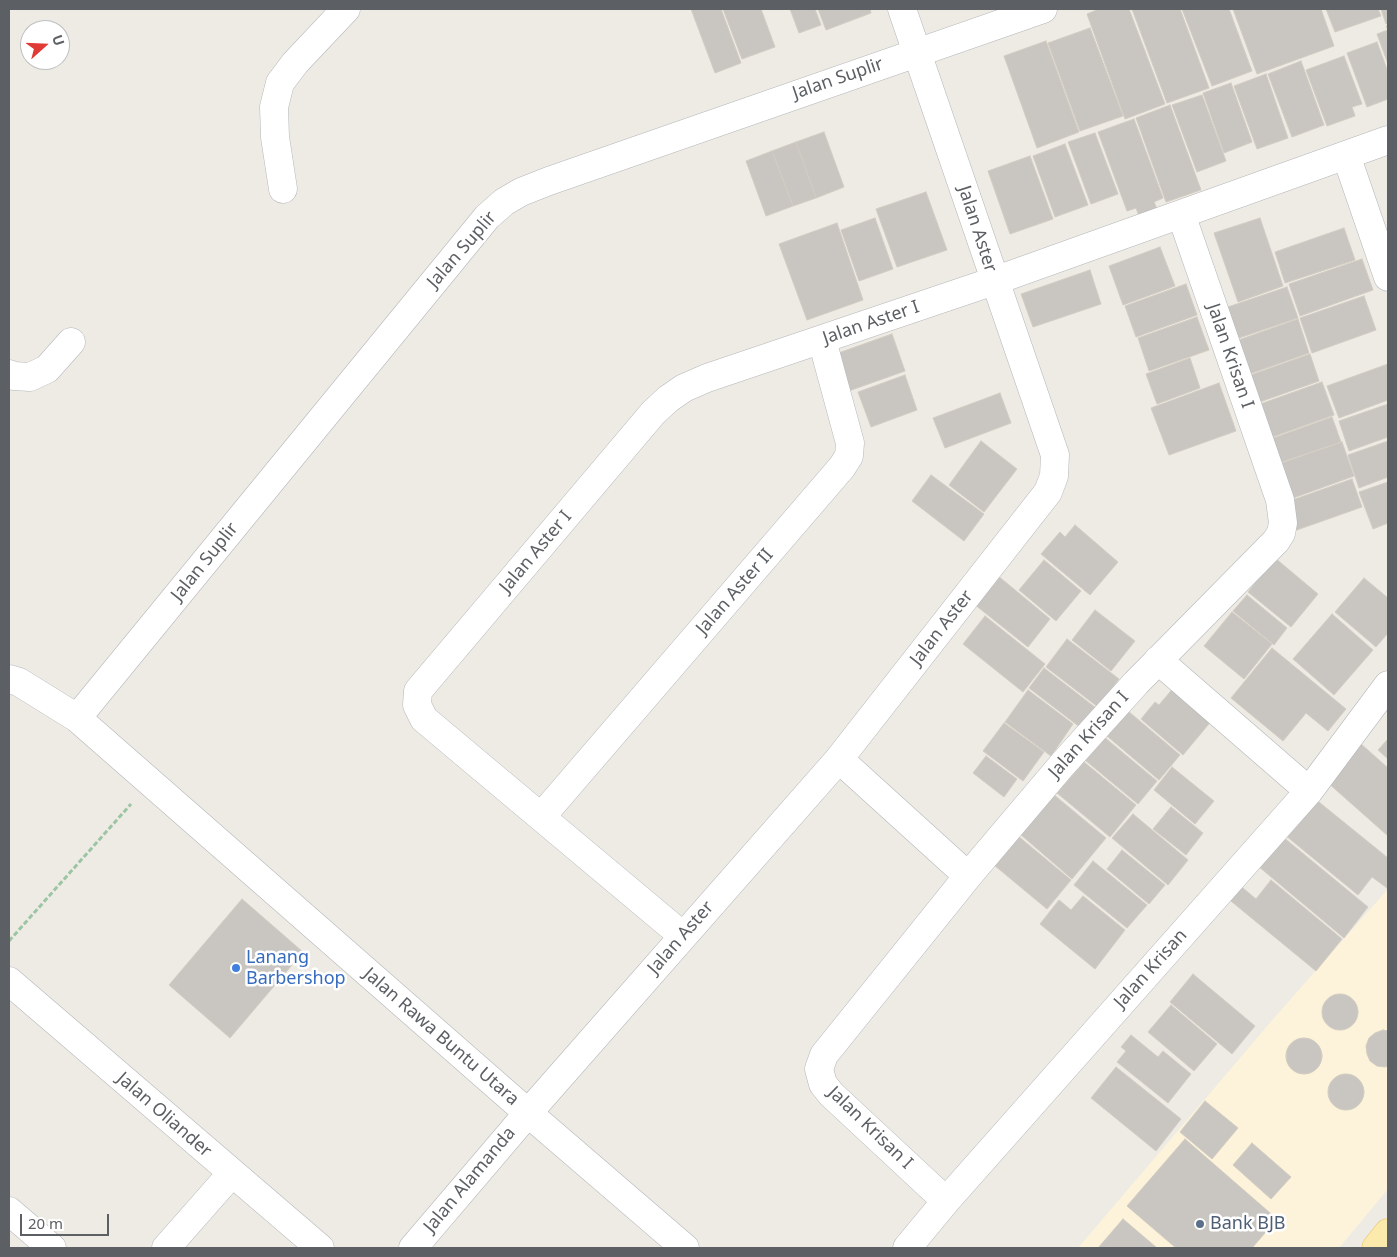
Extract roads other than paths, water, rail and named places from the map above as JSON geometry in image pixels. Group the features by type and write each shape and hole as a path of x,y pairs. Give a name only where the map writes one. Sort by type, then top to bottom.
{"main road":[{"path":"1376,1248 1388,1233"}],"street":[{"path":"283,189 275,137 274,107 280,83 312,44 346,9"},
{"name":"Jalan Aster","path":"528,1112 839,759 1048,492 1054,476 1055,455 902,9"},
{"name":"Jalan Suplir","path":"77,718 487,217 504,202 521,192 549,180 917,51 1043,9"},
{"name":"Jalan Aster I","path":"683,936 424,719 417,705 418,691 653,413 668,398 684,388 707,378 994,281 1388,140"},
{"path":"1346,155 1388,278"},
{"name":"Jalan Krisan I","path":"946,1200 831,1094 823,1084 819,1069 824,1055 968,876 1062,765 1158,660 1276,541 1281,533 1283,522 1280,500 1181,214"},
{"name":"Jalan Aster II","path":"541,818 842,467 849,456 850,443 822,340"},
{"path":"9,374 30,377 47,369 72,342"},
{"path":"1158,660 1309,791"},
{"name":"Jalan Rawa Buntu Utara","path":"9,678 19,682 77,718 685,1248"},
{"name":"Jalan Krisan","path":"906,1248 946,1200 1309,791 1388,685"},
{"path":"839,759 968,876"},
{"name":"Jalan Oliander","path":"9,981 320,1248"},
{"name":"Jalan Alamanda","path":"413,1248 528,1112"},
{"path":"166,1248 232,1173"},
{"path":"9,1211 52,1248"}],"place":[{"name":"Lanang Barbershop","path":"236,968"},
{"name":"Bank BJB","path":"1200,1224"}]}
